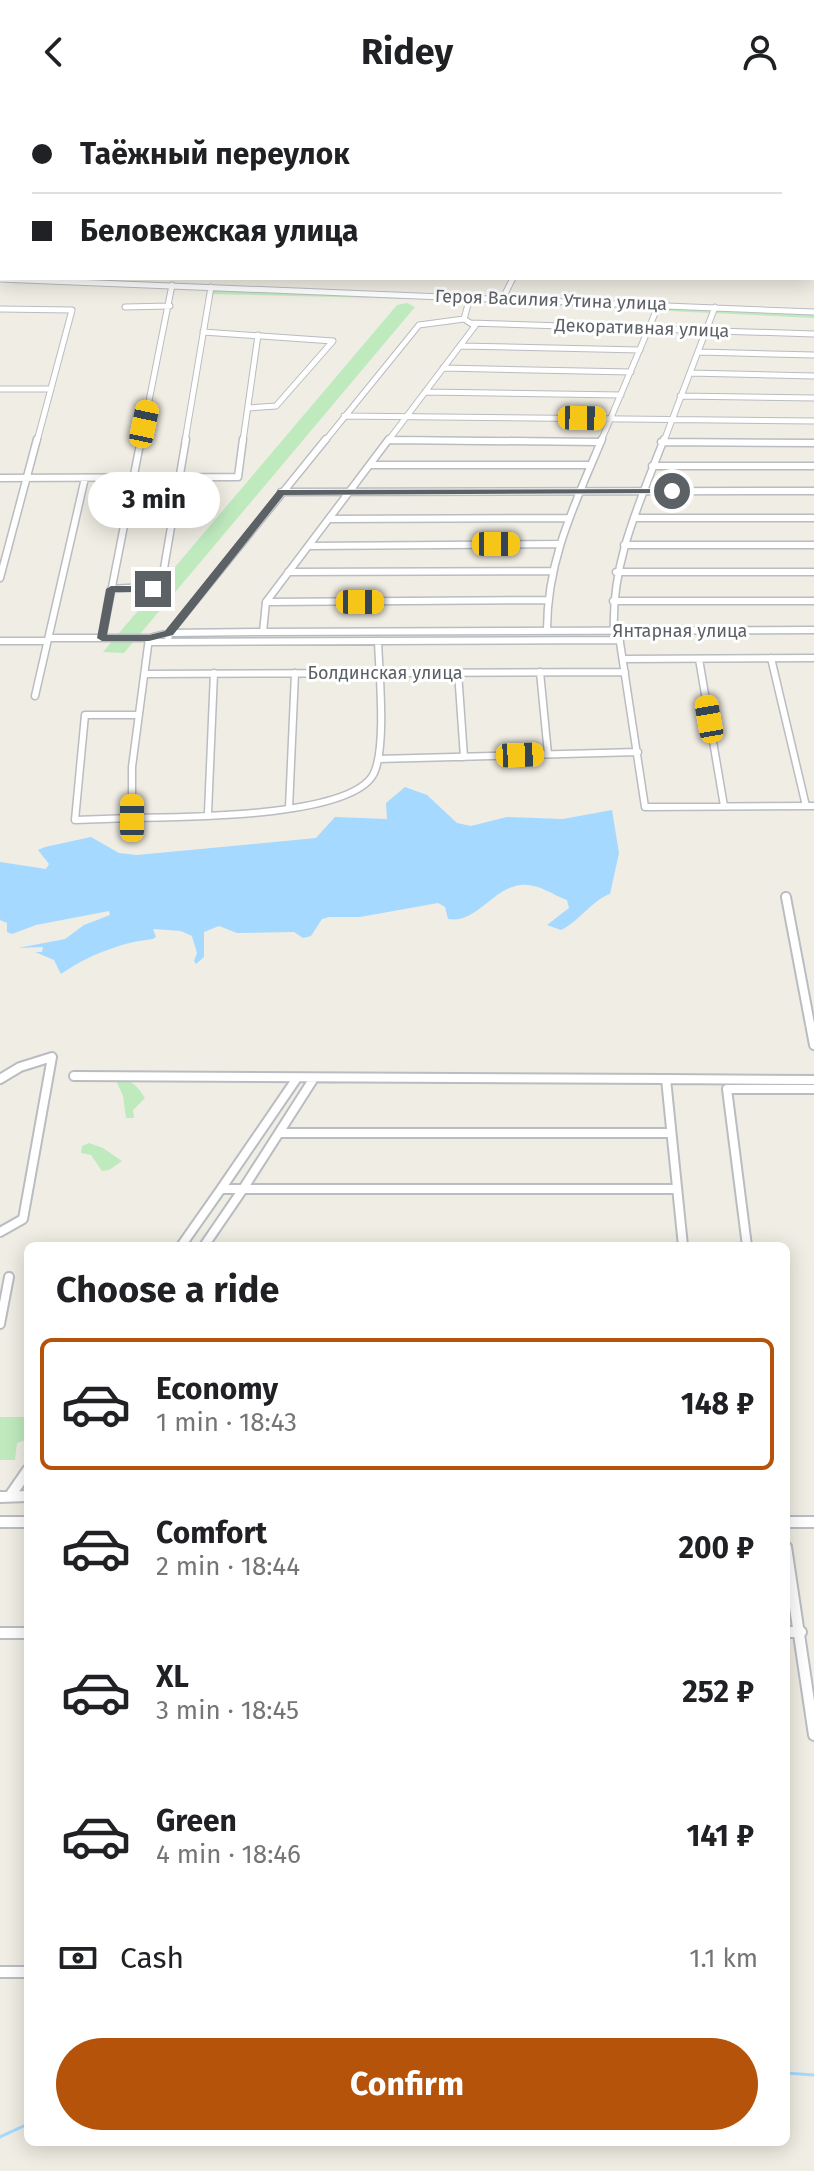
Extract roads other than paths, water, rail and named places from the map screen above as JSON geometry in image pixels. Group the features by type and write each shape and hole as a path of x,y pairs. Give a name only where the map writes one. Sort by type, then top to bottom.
{"street":[{"name":"Героя Василия Утина улица","path":"29,280 814,312"},
{"path":"503,298 512,280"},
{"path":"102,638 172,285"},
{"path":"111,589 161,586 211,287"},
{"path":"263,632 266,602 475,326 467,321 470,297"},
{"path":"547,630 547,600 558,544 659,304"},
{"path":"125,307 170,306"},
{"path":"715,307 652,466 616,572 613,601 616,631 620,640 645,807 810,806 771,658"},
{"path":"0,309 72,310 0,578"},
{"name":"Декоративная улица","path":"169,633 419,325 467,321 814,334"},
{"path":"203,332 334,342 276,406 248,408"},
{"path":"0,478 239,476 258,335"},
{"path":"460,346 640,350"},
{"path":"699,352 814,355"},
{"path":"443,368 631,372"},
{"path":"690,373 814,376"},
{"path":"0,389 51,389"},
{"path":"425,392 621,395"},
{"path":"680,396 814,398"},
{"path":"344,416 814,421"},
{"path":"389,440 601,442"},
{"path":"661,442 814,443"},
{"path":"370,465 591,465"},
{"path":"652,466 814,466"},
{"path":"35,696 85,478"},
{"path":"281,492 814,491"},
{"path":"329,519 568,518"},
{"path":"634,518 814,518"},
{"path":"309,546 558,544"},
{"path":"624,545 814,545"},
{"path":"288,572 552,571"},
{"path":"616,572 814,572"},
{"path":"266,602 547,600"},
{"path":"613,601 814,601"},
{"name":"Янтарная улица","path":"150,640 169,633 814,630"},
{"path":"168,642 169,633"},
{"path":"0,641 102,638 168,642 620,640"},
{"path":"132,818 132,767 150,640"},
{"path":"139,715 85,715 75,820 289,808 326,803 355,794 372,778 378,759 378,641"},
{"path":"623,659 814,658"},
{"path":"699,659 724,806"},
{"path":"458,672 464,757"},
{"path":"540,672 548,754"},
{"name":"Болдинская улица","path":"145,674 625,672"},
{"path":"208,813 214,673"},
{"path":"289,808 295,673"},
{"path":"378,759 638,752"},
{"path":"786,897 814,1045"},
{"path":"0,1079 20,1067 52,1057 23,1219 0,1232"},
{"path":"74,1076 814,1080"},
{"path":"184,1242 297,1078"},
{"path":"207,1242 314,1078"},
{"path":"666,1079 683,1242"},
{"path":"746,1242 727,1089 814,1089"},
{"path":"279,1133 671,1133"},
{"path":"221,1189 676,1189"},
{"path":"0,1324 9,1277"},
{"path":"5,1497 24,1475"},
{"path":"0,1522 24,1522"},
{"path":"790,1522 814,1522"},
{"path":"790,1570 814,1735"},
{"path":"790,1632 801,1632"},
{"path":"0,1633 24,1633"},
{"path":"0,1972 24,1972"}],"water":[{"path":"405,787 427,795 457,823 471,826 507,817 563,819 612,810 619,853 610,894 561,930 547,925 569,908 567,900 527,885 510,888 458,919 448,919 445,907 438,903 360,917 329,917 322,919 311,936 303,938 294,932 237,933 219,926 204,932 204,957 196,964 197,953 192,936 181,931 153,929 156,937 153,939 105,951 61,974 54,960 35,952 42,952 43,947 18,948 65,939 84,925 110,915 109,911 36,925 12,934 7,932 7,923 0,920 0,862 46,869 49,864 38,850 45,847 91,837 119,853 137,855 316,838 335,817 387,819 386,803"}],"waterway":[{"path":"790,2073 814,2075"},
{"path":"0,2137 24,2126"}]}
